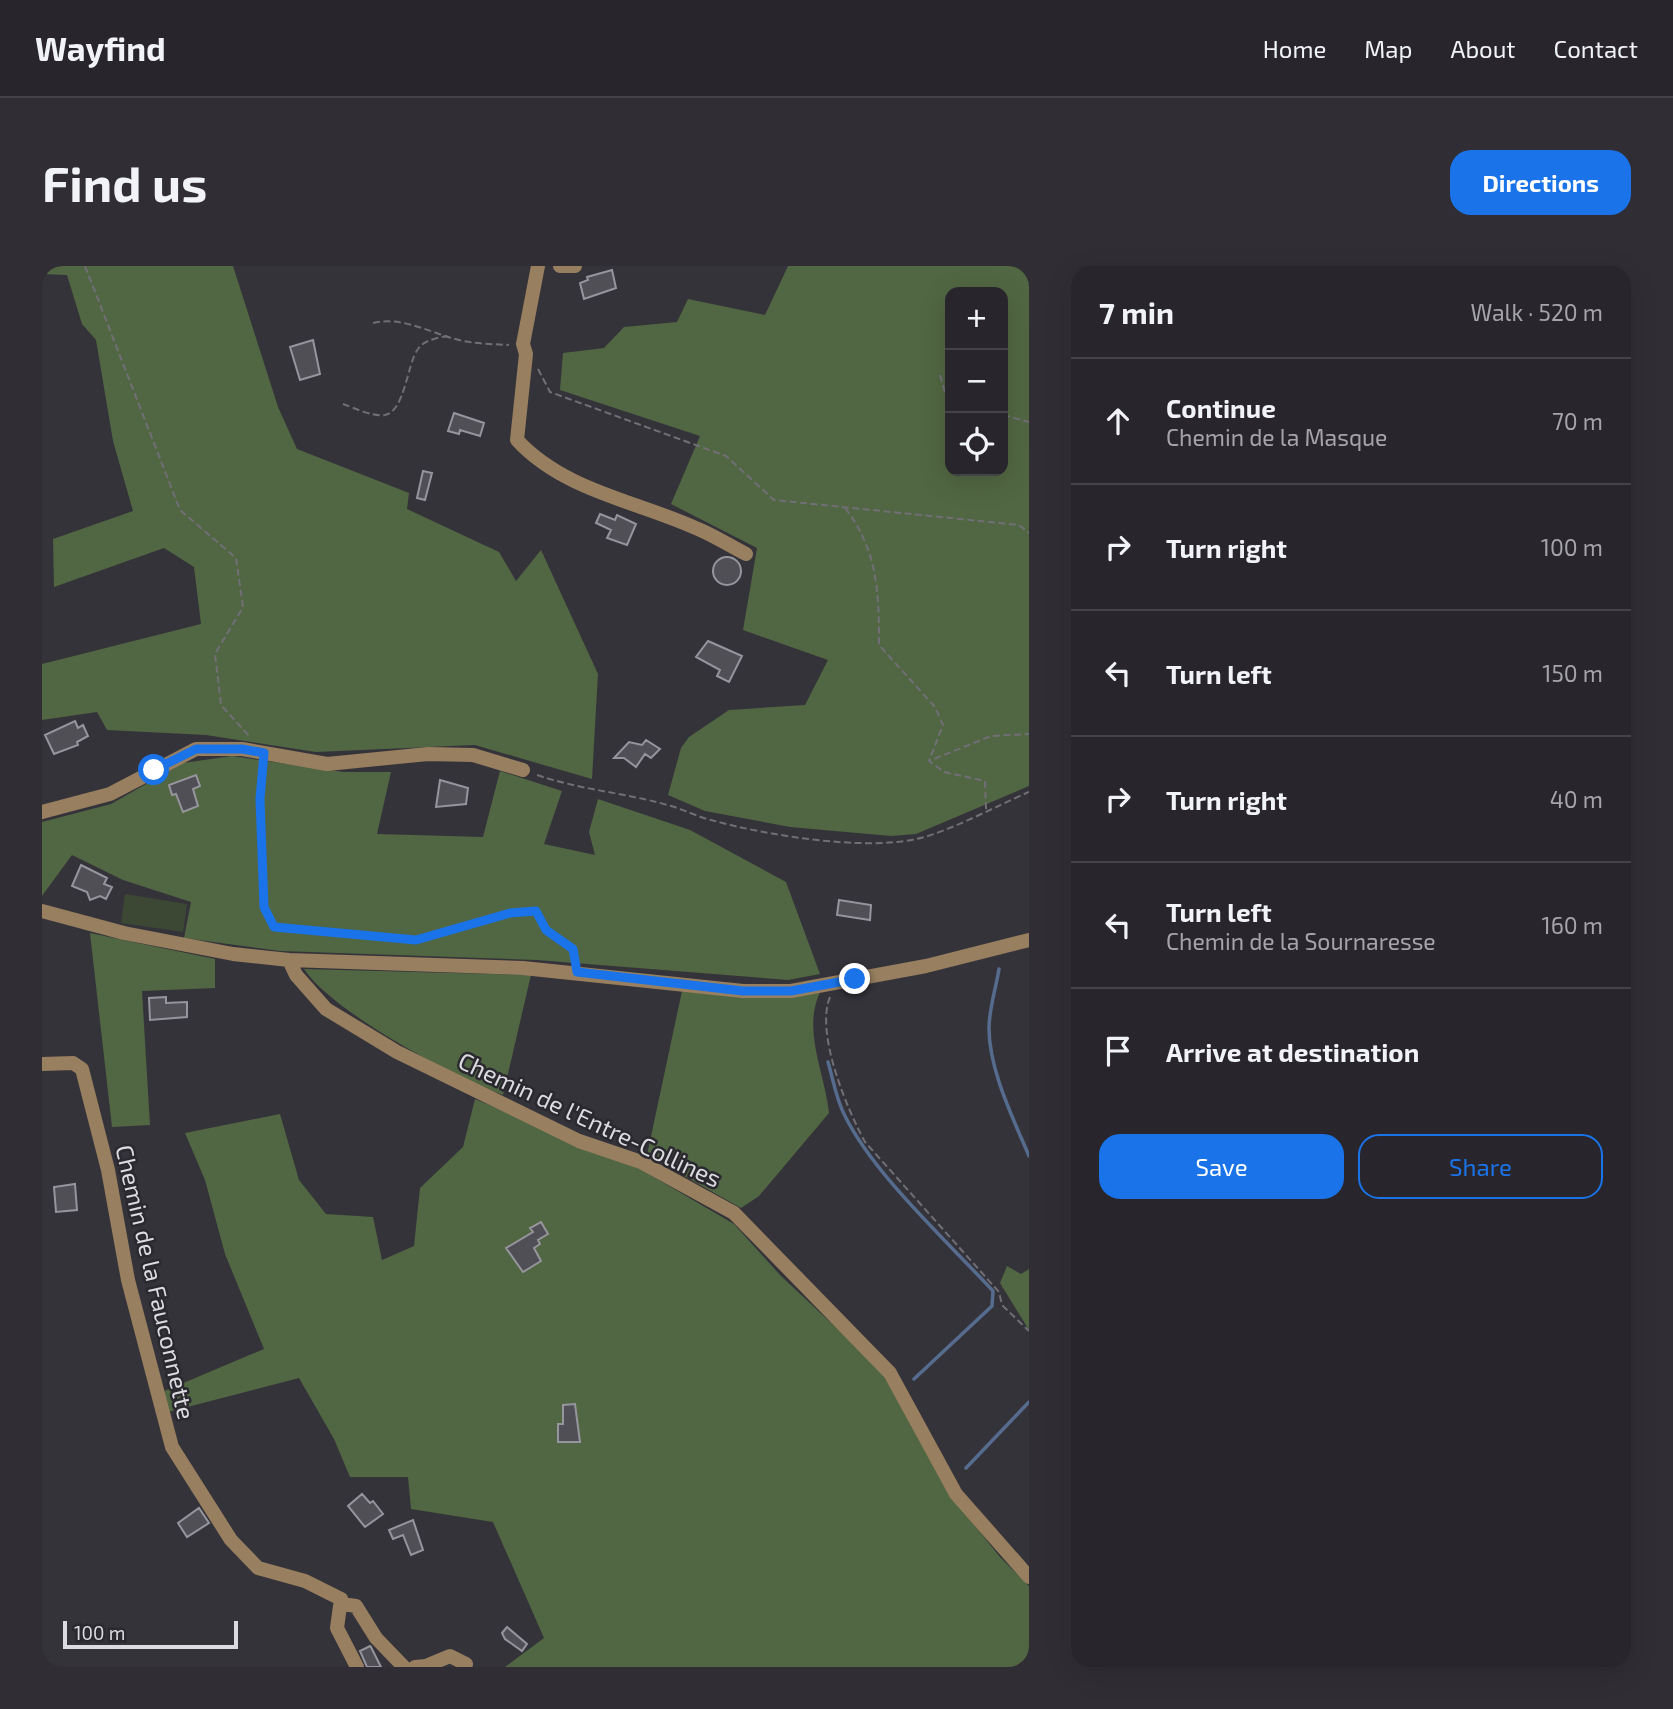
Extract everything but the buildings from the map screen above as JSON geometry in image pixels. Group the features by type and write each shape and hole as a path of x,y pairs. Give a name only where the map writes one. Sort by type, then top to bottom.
{"street":[{"path":"538,266 523,344 526,354 517,440 533,457 556,473 698,529 746,554"},
{"path":"560,266 575,266"},
{"path":"42,812 110,794 196,749 242,749 327,764 428,754 473,755 523,770"},
{"path":"42,911 201,948 289,960 577,972 743,991 791,991 836,983 926,966 1029,940"},
{"name":"Chemin de l'Entre-Collines","path":"289,960 296,975 326,1009 397,1052 579,1142 641,1162 734,1213 890,1373 956,1494 1029,1577"},
{"name":"Chemin de la Fauconnette","path":"42,1063 73,1063 82,1069 108,1170 128,1280 172,1447 230,1540 258,1568 304,1581 341,1599 342,1604"},
{"path":"357,1667 337,1628 342,1604 356,1606 376,1637 404,1667"},
{"path":"415,1667 426,1666 450,1656 466,1664"}],"path":[{"path":"85,266 180,510 236,558 243,607 215,654 221,705 264,753 260,799 264,907 274,927 416,940 510,913 536,911 546,930 573,949 577,972"},
{"path":"373,323 386,320 492,344 523,344"},
{"path":"343,404 382,416 391,413 398,404 418,348 430,340 448,336"},
{"path":"537,368 550,392 726,456 774,500 1019,525 1029,533"},
{"path":"940,375 945,392"},
{"path":"1008,416 1029,422"},
{"path":"844,507 862,529 872,561 879,599 879,645 934,707 943,725 929,761"},
{"path":"929,761 991,736 1029,734"},
{"path":"929,761 944,772 985,781 986,810"},
{"path":"523,770 569,786 670,806 709,820 810,838 879,842 917,839 1029,792"},
{"path":"836,983 827,1002 826,1040 853,1121 865,1142 999,1292 1002,1305 1029,1331"}],"green space":[{"path":"42,266 233,266 278,407 297,449 409,493 407,509 499,552 516,581 541,550 598,674 592,779 475,745 316,752 206,735 107,730 97,712 42,720 42,664 201,624 194,567 164,548 54,587 53,539 133,511 113,441 96,340 82,324 67,275 42,274"},
{"path":"788,266 1029,266 1029,786 916,834 891,836 790,827 705,811 668,795 681,748 689,737 729,710 805,705 828,660 743,630 757,548 671,504 700,436 560,390 563,353 604,348 624,327 677,322 688,299 765,315"},
{"path":"232,756 344,772 391,772 377,834 483,837 500,771 562,791 544,844 595,855 589,832 598,799 690,830 786,882 820,974 788,980 537,960 280,951 184,938 191,902 123,880 72,855 42,896 42,822 111,804 183,763"},
{"path":"125,894 187,904 183,932 121,923"},
{"path":"90,933 215,959 215,988 142,991 150,1125 112,1127"},
{"path":"304,969 531,975 503,1095 426,1059 366,1023 319,986"},
{"path":"682,991 786,998 820,992 813,1022 814,1037 829,1113 759,1196 741,1208 647,1155"},
{"path":"475,1099 640,1169 734,1224 781,1276 877,1366 914,1422 951,1496 1000,1557 1029,1586 1029,1667 505,1667 544,1638 493,1522 411,1509 408,1477 350,1477 334,1439 299,1378 168,1412 162,1392 264,1349 225,1254 205,1180 185,1133 280,1114 299,1180 326,1214 373,1217 382,1260 414,1246 420,1188 463,1147"},
{"path":"1007,1266 1021,1274 1029,1269 1029,1330 1000,1283"}],"waterway":[{"path":"999,969 990,1013 990,1044 997,1077 1029,1156"},
{"path":"828,1062 844,1114 873,1160 912,1206 993,1291 992,1306 914,1379"},
{"path":"966,1468 1029,1402"}],"route":[{"path":"154,770 196,749 242,749 264,753 260,799 264,907 274,927 416,940 510,913 536,911 546,930 573,949 577,972 743,991 791,991 855,979"}]}
